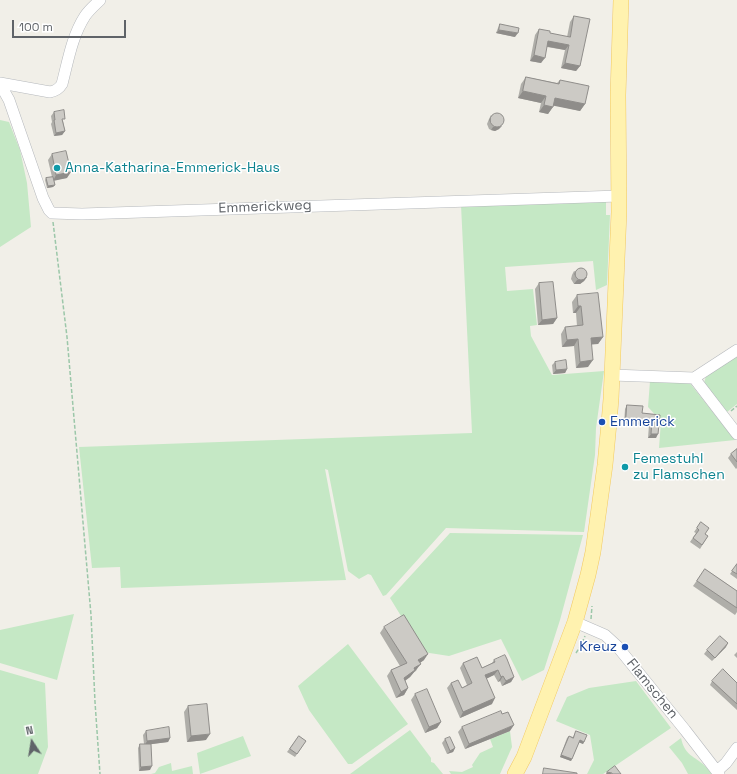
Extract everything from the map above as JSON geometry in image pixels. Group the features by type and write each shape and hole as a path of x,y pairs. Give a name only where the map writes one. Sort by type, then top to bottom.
{"main road":[{"path":"515,774 524,757 576,622 593,552 605,465 612,375 619,196 618,95 621,0"}],"street":[{"path":"0,84 50,92 59,88 62,84 79,27 86,15 100,0"},
{"path":"0,84 9,100 43,198 52,213"},
{"name":"Emmerickweg","path":"52,213 82,214 619,196"},
{"path":"612,375 694,378 737,350"},
{"path":"694,378 737,434"},
{"name":"Flamschen","path":"576,622 605,635 617,646 718,772 737,748"}],"path":[{"path":"52,213 67,337 92,615 95,702 100,774"},
{"path":"729,413 737,406"}],"green space":[{"path":"0,120 9,122 20,150 27,183 31,227 0,247"},
{"path":"606,200 606,215 610,215 607,285 596,290 593,261 505,267 507,291 533,289 537,325 530,326 531,336 552,375 604,371 596,428 595,455 584,532 446,528 386,595 383,596 371,575 368,574 359,579 348,571 328,470 325,469 346,580 121,588 120,567 92,568 79,447 472,433 461,205"},
{"path":"737,355 737,404 727,412 704,383 706,376"},
{"path":"650,381 689,382 735,440 659,448 661,421 648,407"},
{"path":"450,533 583,535 560,620 544,670 522,681 501,639 449,656 423,652 390,598"},
{"path":"74,614 57,680 0,663 0,630"},
{"path":"348,644 408,724 352,764 348,764 309,710 298,686"},
{"path":"0,670 45,683 48,747 38,774 0,774"},
{"path":"636,681 671,728 603,774 587,774 594,760 590,735 556,721 567,697 589,688"},
{"path":"410,730 431,758 431,762 434,763 443,774 350,774"},
{"path":"510,731 512,747 500,774 451,774 449,771 462,772 473,767 472,765 480,753 493,747 490,739"},
{"path":"243,736 251,756 200,774 197,753"},
{"path":"681,738 687,751 704,765 712,774 688,774 682,763 669,747"},
{"path":"171,763 172,771 192,766 193,774 151,774 155,773 159,767"}],"building":[{"path":"574,16 590,19 580,66 565,63 569,45 548,41 545,58 534,55 539,29 570,37"},
{"path":"500,24 519,28 518,33 499,30"},
{"path":"526,77 559,84 560,80 589,86 585,104 555,98 553,107 544,105 546,96 523,91"},
{"path":"64,110 65,119 62,119 65,131 56,133 54,112"},
{"path":"494,113 500,113 504,117 504,123 500,127 494,127 490,123 490,117"},
{"path":"66,151 71,172 56,175 52,154"},
{"path":"53,177 55,185 48,186 46,178"},
{"path":"583,268 586,269 586,279 579,280 576,279 575,272 576,269"},
{"path":"553,282 557,318 542,320 539,283"},
{"path":"598,293 603,337 591,338 593,360 580,362 578,339 567,340 565,327 583,325 581,306 578,306 577,295"},
{"path":"566,360 567,369 556,370 555,362"},
{"path":"627,405 643,406 642,413 660,415 658,434 651,434 652,421 626,420"},
{"path":"737,449 737,462 731,454"},
{"path":"701,522 709,528 705,534 708,536 702,545 693,538 699,530 697,528"},
{"path":"737,564 737,574 732,571"},
{"path":"705,569 737,591 737,608 697,581"},
{"path":"404,615 428,654 418,660 421,664 414,668 415,670 404,678 408,688 401,692 391,670 407,663 384,627"},
{"path":"720,636 728,643 715,658 707,650"},
{"path":"505,655 514,677 506,681 503,676 501,677 498,670 485,675 495,698 463,712 451,683 458,680 462,688 472,683 463,663 477,657 482,668"},
{"path":"723,669 737,683 737,704 712,681"},
{"path":"427,689 441,722 429,727 415,694"},
{"path":"207,704 210,734 191,736 188,706"},
{"path":"501,711 502,714 508,712 514,725 469,744 462,727"},
{"path":"169,727 170,738 147,741 146,731"},
{"path":"576,731 587,735 584,742 580,740 572,759 561,755 569,736 573,738"},
{"path":"299,736 306,741 297,754 290,749"},
{"path":"450,737 455,748 450,751 445,739"},
{"path":"140,744 151,744 152,766 141,767"},
{"path":"615,766 621,774 612,774 607,772"},
{"path":"544,768 577,773 577,774 543,774"}],"place":[{"name":"Anna-Katharina-Emmerick-Haus","path":"57,168"},
{"name":"Emmerick","path":"602,422"},
{"name":"Femestuhl zu Flamschen","path":"625,467"},
{"name":"Kreuz","path":"625,647"}]}
